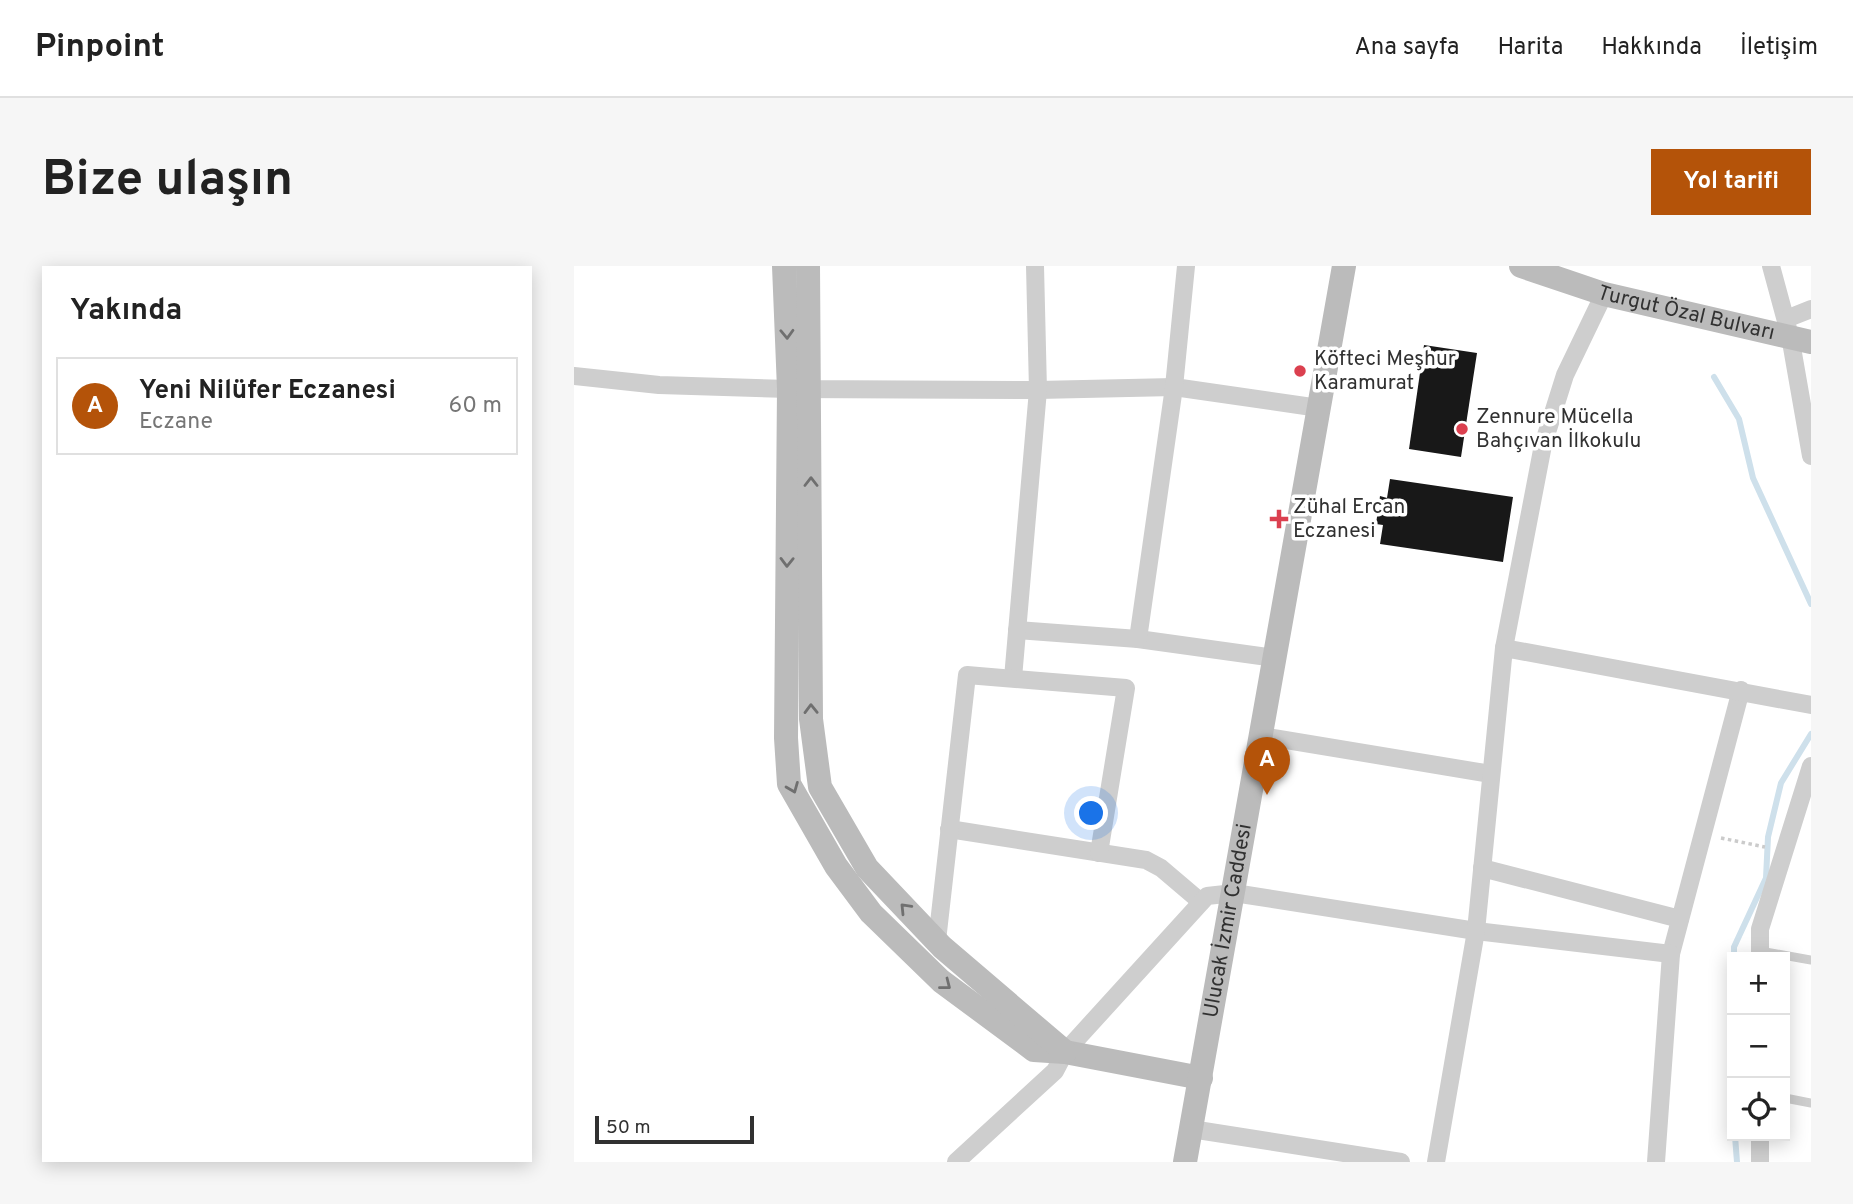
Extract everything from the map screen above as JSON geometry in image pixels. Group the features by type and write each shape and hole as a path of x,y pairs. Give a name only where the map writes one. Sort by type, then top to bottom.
{"street":[{"path":"784,266 800,389 811,719 820,787 867,868 937,942 1065,1052"},
{"path":"808,266 800,389 786,738 789,784 836,866 864,904 941,981 1034,1050 1065,1052 1201,1078"},
{"path":"1013,678 1038,390 1035,266"},
{"path":"1138,639 1174,387 1186,266"},
{"name":"Ulucak İzmir Caddesi","path":"1185,1162 1344,266"},
{"name":"Turgut Özal Bulvarı","path":"1521,266 1604,294 1796,332"},
{"path":"1771,266 1796,332 1811,456"},
{"path":"1436,1162 1476,931 1504,648 1543,445 1565,375 1604,294"},
{"path":"1796,332 1811,309"},
{"path":"574,376 659,385 800,389 1038,390 1174,387 1319,408"},
{"path":"1017,630 1138,639 1275,658"},
{"path":"1504,648 1811,705"},
{"path":"919,961 937,942 967,674 1126,688 1099,853"},
{"path":"1656,1162 1671,954 1741,690"},
{"path":"1262,736 1491,774"},
{"path":"1760,952 1760,929 1811,766"},
{"path":"949,829 1146,860 1161,868 1201,902"},
{"path":"1482,868 1680,919"},
{"path":"956,1162 1055,1071 1065,1052 1206,896 1234,892 1476,931 1671,954"},
{"path":"1191,1129 1401,1162"},
{"path":"1760,1141 1760,1162"}],"lane":[{"path":"1790,958 1811,960"},
{"path":"1790,1099 1811,1103"}],"building":[{"path":"1424,345 1477,353 1461,457 1409,449"},
{"path":"1390,479 1513,497 1503,562 1380,544 1383,525 1376,524 1380,496 1387,498"}],"waterway":[{"path":"1714,377 1739,419 1753,478 1811,604"},
{"path":"1734,952 1766,878 1768,837 1781,783 1811,734"},
{"path":"1735,1141 1737,1162"}],"place":[{"name":"Köfteci Meşhur Karamurat","path":"1300,371"},
{"name":"Zennure Mücella Bahçıvan İlkokulu","path":"1462,429"},
{"name":"Zühal Ercan Eczanesi","path":"1279,519"},
{"name":"Yeni Nilüfer Eczanesi","path":"1267,795"}]}
